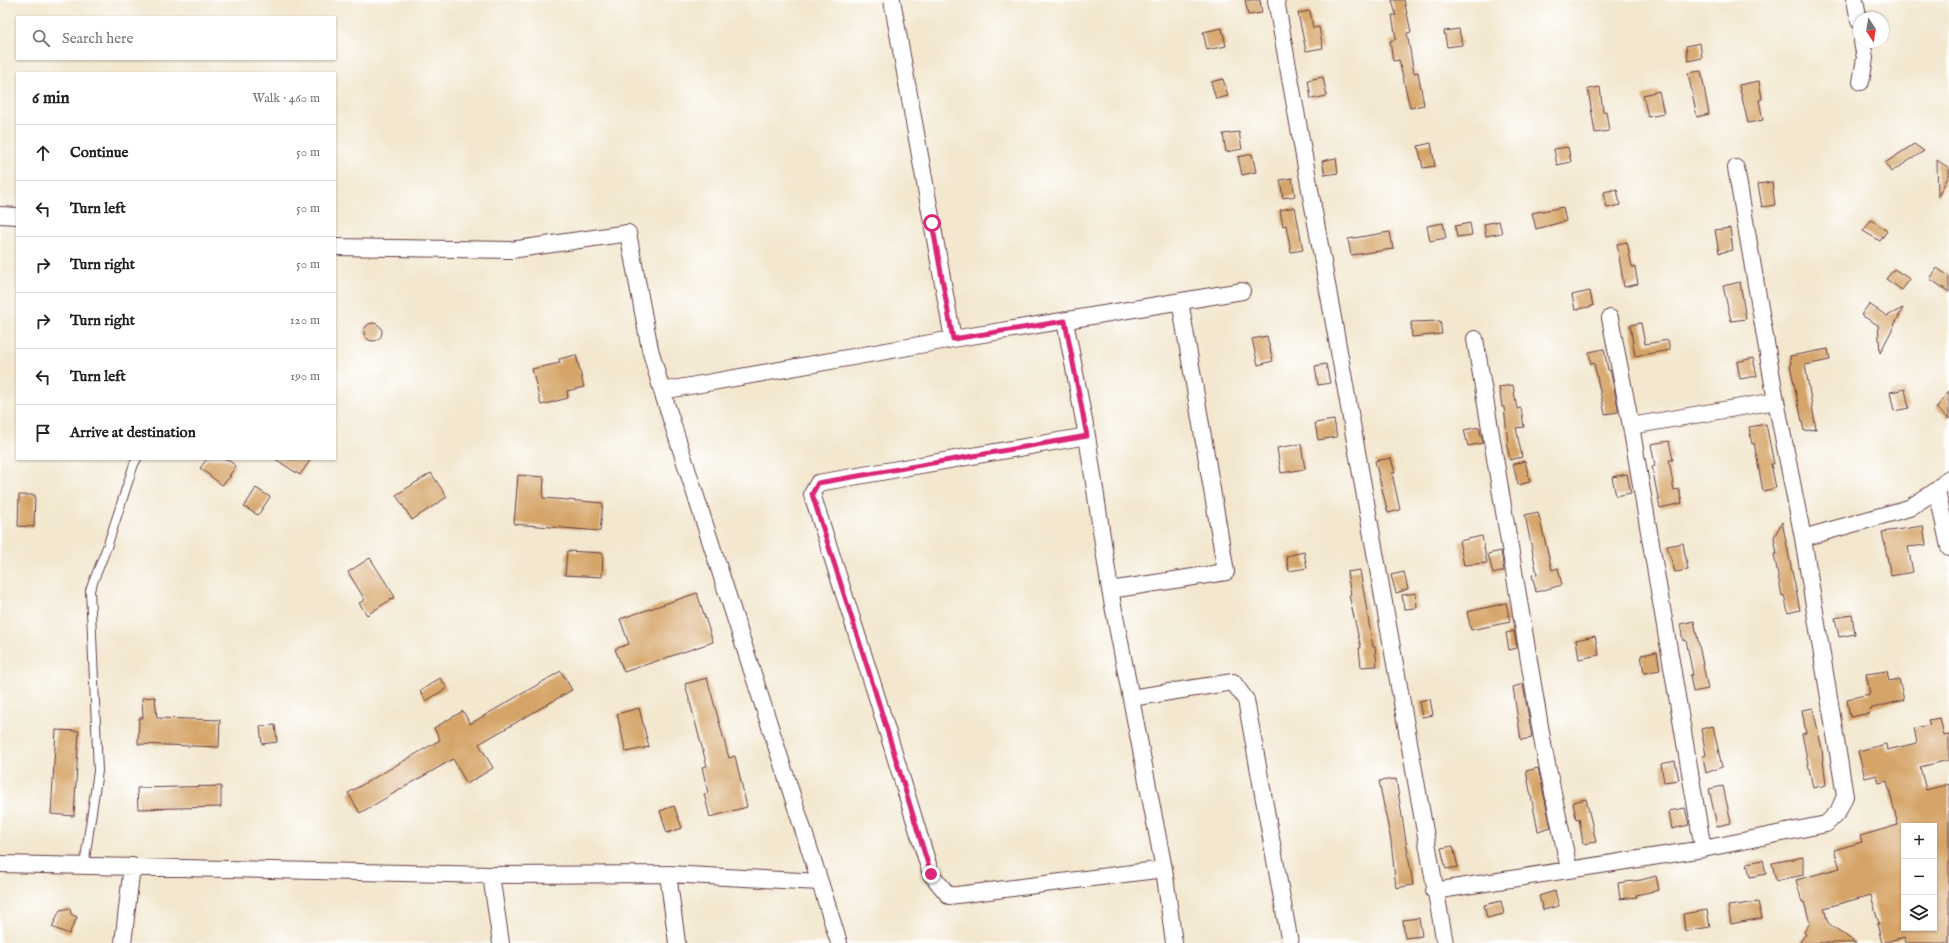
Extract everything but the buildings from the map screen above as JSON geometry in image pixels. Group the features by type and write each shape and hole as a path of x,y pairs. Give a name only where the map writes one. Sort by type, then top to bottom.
{"street":[{"path":"892,0 953,339"},
{"path":"1276,0 1434,891 1445,943"},
{"path":"1856,0 1858,12"},
{"path":"1861,82 1865,58 1863,48"},
{"path":"1434,891 1703,848 1826,824 1838,812 1845,796 1803,538 1776,401 1736,168"},
{"path":"0,215 16,216"},
{"path":"336,247 511,250 628,233 650,349 662,391 839,943"},
{"path":"662,391 953,339 1242,291"},
{"path":"1110,590 1226,572 1180,301"},
{"path":"1610,318 1631,426 1703,848"},
{"path":"1065,321 1087,436 1110,590 1164,869 1174,943"},
{"path":"1475,339 1543,743 1569,869"},
{"path":"1631,426 1776,401"},
{"path":"1087,436 818,483 812,494 931,874 949,896 1164,869"},
{"path":"1803,538 1909,508 1937,490 1949,478"},
{"path":"1937,490 1949,547"},
{"path":"1130,698 1233,682 1246,700 1290,943"},
{"path":"0,864 491,875 668,874 820,882"},
{"path":"123,943 132,866"},
{"path":"668,874 677,943"},
{"path":"491,875 501,943"}],"lane":[{"path":"84,866 98,771 90,590 107,547 136,460"}],"route":[{"path":"931,874 875,691 812,494 818,483 969,455 1087,436 1065,321 953,339 932,223"}]}
